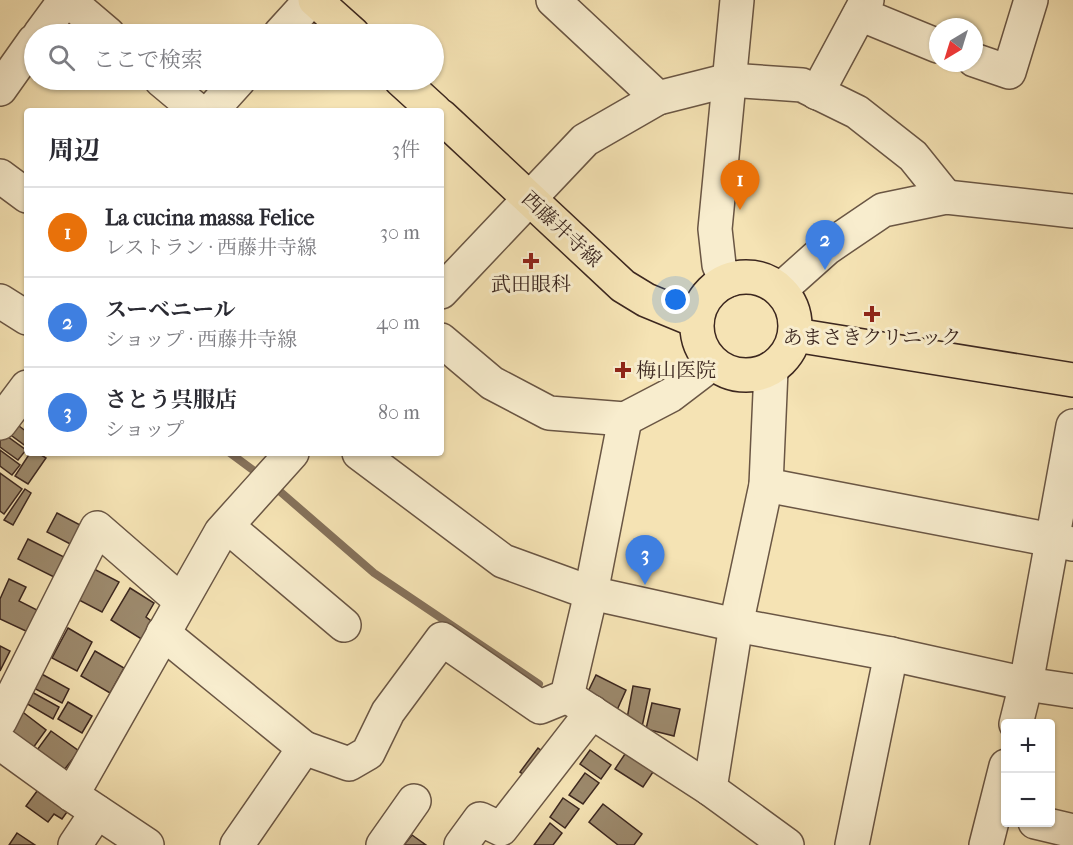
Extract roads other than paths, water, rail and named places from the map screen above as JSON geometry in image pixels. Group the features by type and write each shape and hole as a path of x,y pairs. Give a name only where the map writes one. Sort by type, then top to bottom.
{"main road":[{"path":"315,0 342,24"},
{"path":"412,90 432,108"},
{"name":"西藤井寺線","path":"444,119 623,286 646,300 697,321"},
{"path":"750,277 766,280 780,290 790,303 795,318 795,335 787,355 771,369 756,375 741,375 726,371 713,363 704,351 698,336 697,321 701,306 708,294 726,281 733,278 750,277"},
{"path":"795,335 1073,380"}],"street":[{"path":"48,24 66,0 96,24"},
{"path":"289,24 310,0"},
{"path":"553,0 658,98"},
{"path":"726,281 715,248 715,229 737,0"},
{"path":"983,63 1009,72 1031,0"},
{"path":"817,93 863,7 929,41"},
{"path":"0,89 24,55"},
{"path":"444,289 585,140 658,98 729,80 802,86 857,112 913,156 946,197"},
{"path":"173,90 194,108"},
{"path":"214,108 230,90"},
{"path":"0,176 24,194"},
{"path":"780,290 827,248 883,210 946,197 1073,211"},
{"path":"0,302 24,316"},
{"path":"444,343 492,383 549,413 625,419 671,395 713,363"},
{"path":"710,789 736,625 766,485 771,369"},
{"path":"2,415 24,390"},
{"path":"461,845 480,819 501,829 579,704 591,593 625,419"},
{"path":"1017,719 1063,542 1073,426"},
{"path":"75,845 85,803 163,633 221,532 289,456"},
{"path":"363,456 503,561 591,593 1026,684 1073,691"},
{"path":"766,485 1063,542"},
{"path":"227,526 344,625"},
{"path":"0,721 97,528 181,601"},
{"path":"163,633 304,748 349,764 368,753 388,712 442,639 540,706 579,704 710,789 787,845"},
{"path":"852,845 891,654"},
{"path":"0,743 147,845"},
{"path":"237,845 304,748"},
{"path":"986,845 1000,815 1004,773"},
{"path":"383,845 414,801"},
{"path":"1055,827 1073,831"}],"waterway":[{"path":"234,456 257,473"},
{"path":"276,488 374,573 539,684"}],"place":[{"name":"La cucina massa Felice","path":"740,210"},
{"name":"武田眼科","path":"531,261"},
{"name":"スーベニール","path":"825,270"},
{"name":"あまさきクリニック","path":"872,314"},
{"name":"梅山医院","path":"623,370"},
{"name":"さとう呉服店","path":"645,585"}]}
